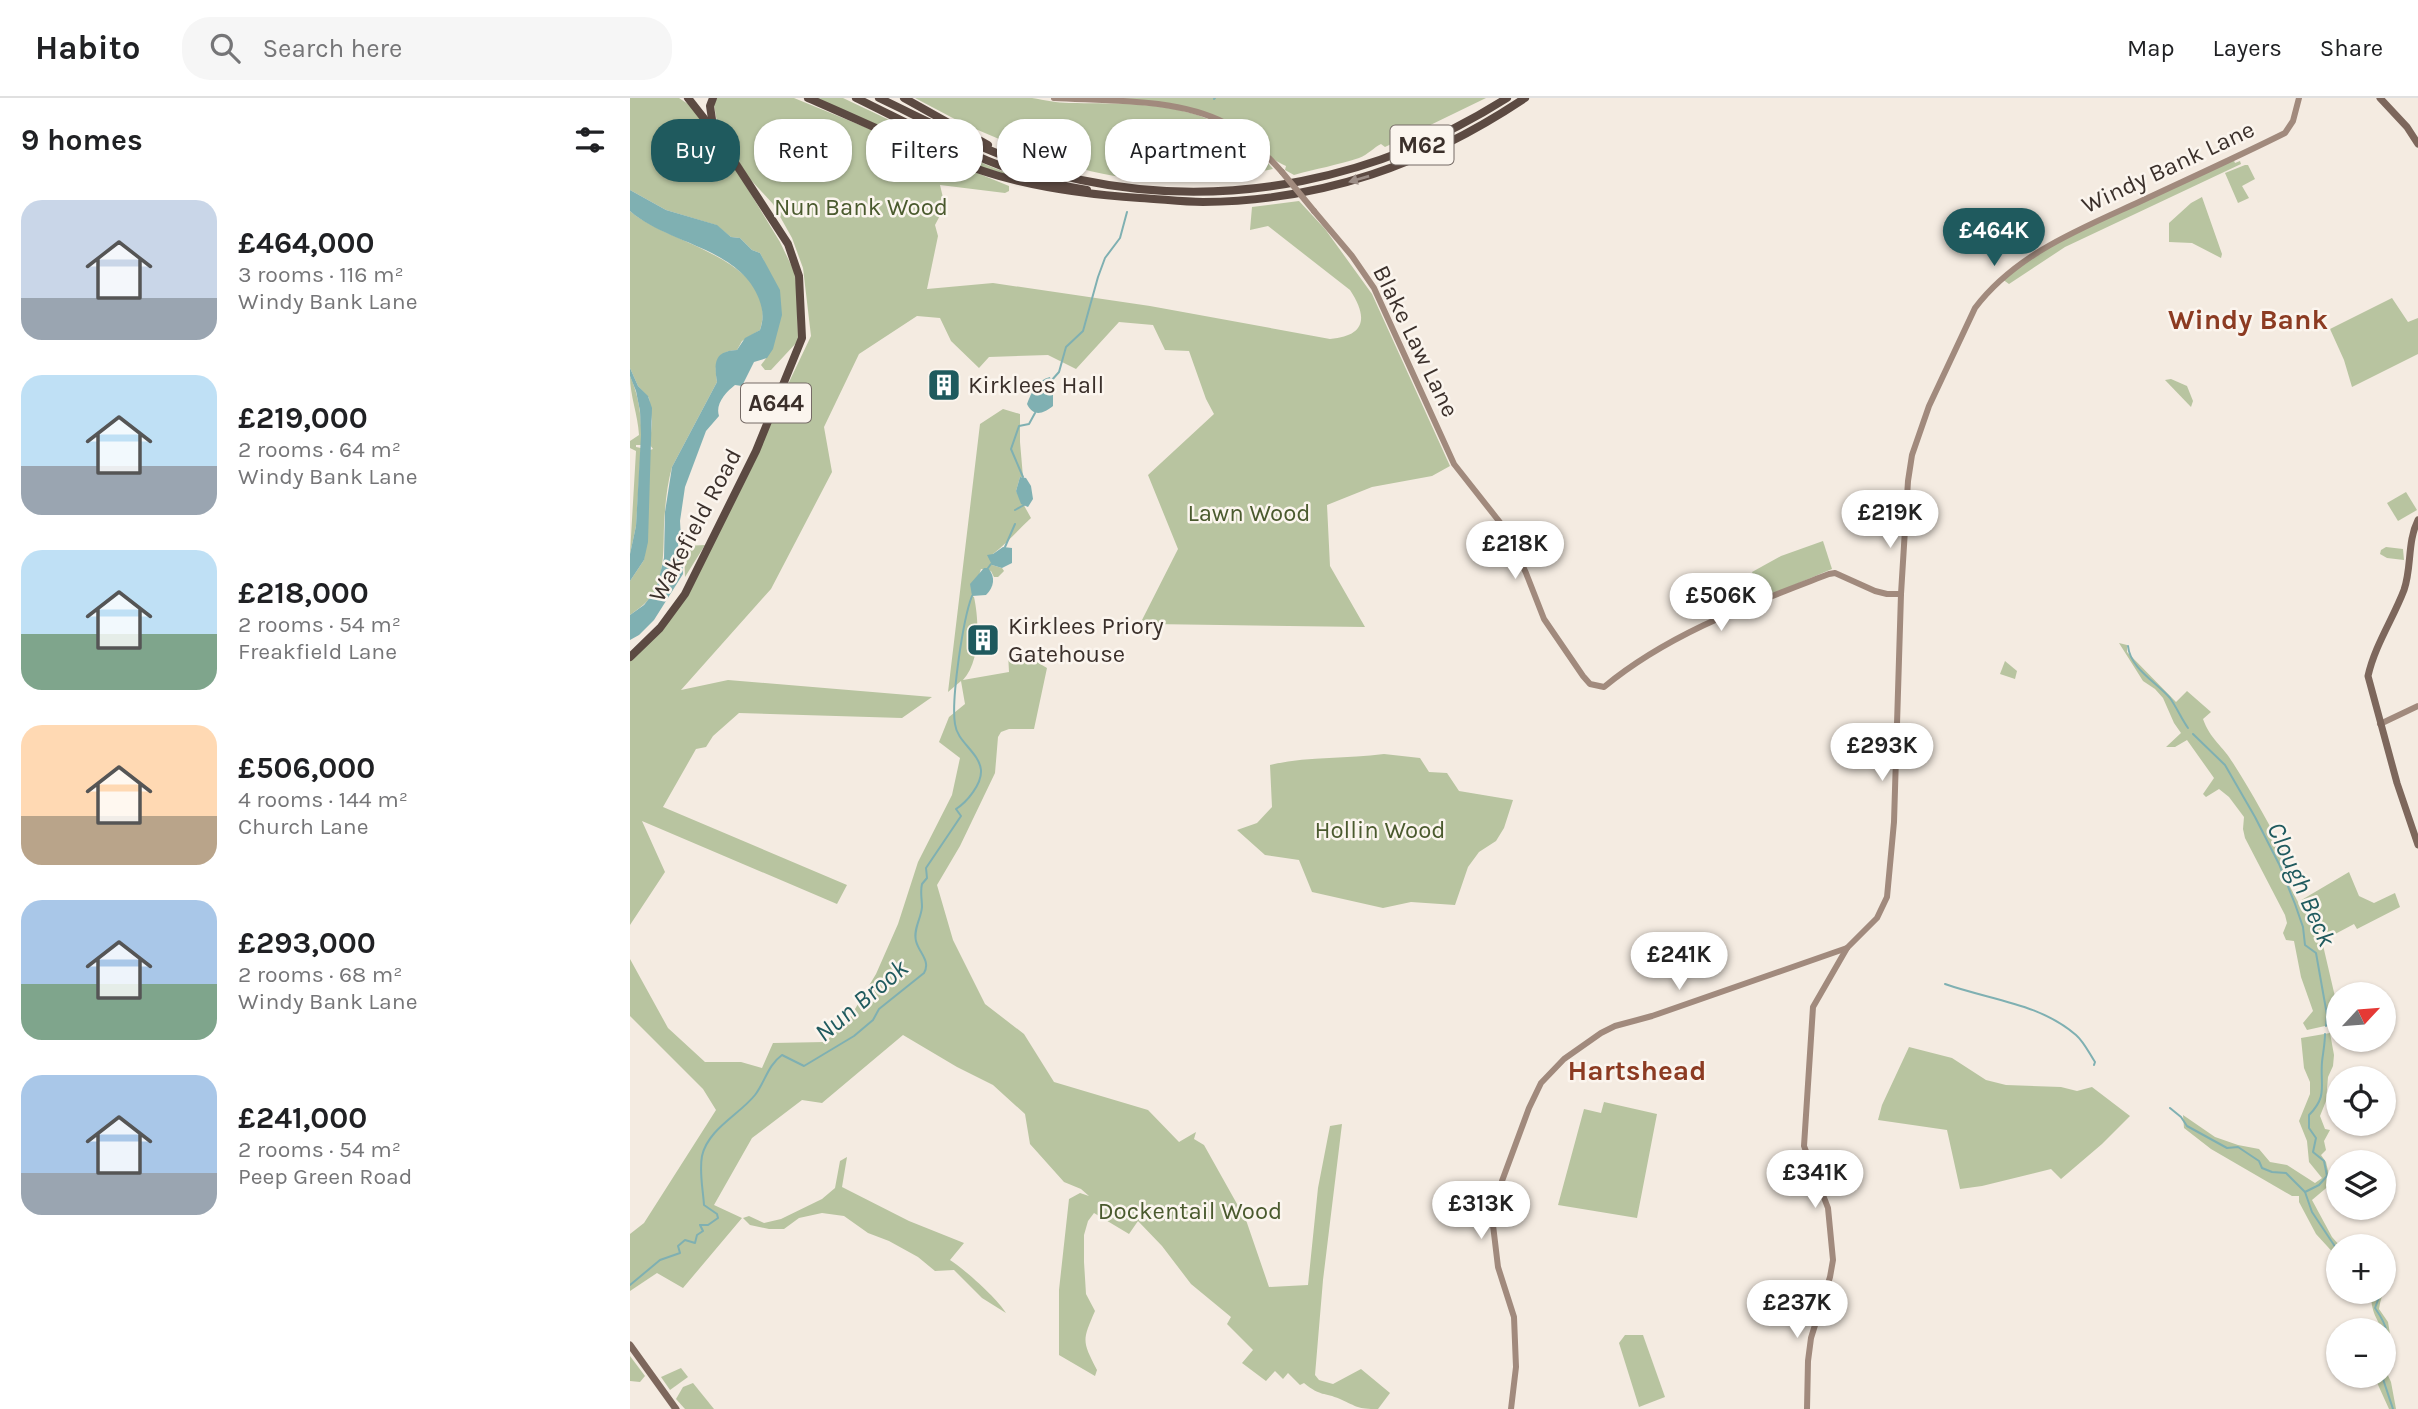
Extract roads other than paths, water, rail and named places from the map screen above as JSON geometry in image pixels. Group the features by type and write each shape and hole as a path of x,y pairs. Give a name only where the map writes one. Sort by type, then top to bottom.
{"highway":[{"name":"Wakefield Road","path":"688,98 704,119"},
{"name":"Wakefield Road","path":"711,119 713,98"},
{"path":"808,98 1002,177 1079,194 1142,198"},
{"name":"M62","path":"856,98 966,150 1032,176 1081,189 1142,198 1202,202 1308,193 1364,178 1419,158 1465,136 1525,98"},
{"name":"M62","path":"879,98 997,152"},
{"path":"904,98 979,137 997,151"},
{"name":"M62","path":"1091,181 1163,191 1207,192 1258,189 1329,176 1385,159 1458,127 1507,98"},
{"name":"Wakefield Road","path":"630,657 660,628 685,594 756,451 802,338 799,276 792,251 779,226 740,169"}],"main road":[{"name":"Blake Law Lane","path":"1054,98 1164,105 1195,111 1225,123 1266,154 1352,256 1374,288 1454,464 1507,530 1544,620 1590,684 1604,687 1661,646 1829,574 1835,573 1887,594 1901,594"},
{"name":"Windy Bank Lane","path":"1807,1409 1811,1338 1833,1260 1828,1208 1804,1146 1813,1007 1847,948 1877,918 1887,897 1895,795 1905,508 1912,455 1929,406 1969,319 1983,298 2020,264 2047,246 2285,133 2293,121 2299,98"},
{"path":"2380,98 2407,127 2418,144"},
{"path":"2418,520 2409,549 2405,587 2371,660 2368,676 2380,724 2418,845"},
{"path":"2380,724 2418,706"},
{"path":"1511,1409 1516,1367 1514,1317 1498,1267 1493,1225 1502,1181 1528,1108 1539,1086 1564,1059 1615,1026 1652,1016 1847,948"},
{"path":"631,1348 676,1409"}],"water":[{"path":"630,190 666,210 717,225 731,237 740,238 752,250 760,253 780,290 782,315 773,349 767,358 754,362 742,386 735,385 725,395 720,403 719,416 706,431 685,487 680,521 683,574 654,620 630,640 630,615 644,605 656,590 664,558 665,512 672,467 717,382 717,359 724,353 737,350 745,338 760,330 762,314 759,299 736,268 719,257 645,222 630,211"},
{"path":"630,368 638,386 648,396 652,408 648,542 644,560 630,581 641,435 640,411"},
{"path":"1050,377 1053,406 1042,412 1032,411 1027,404 1033,391 1038,384"},
{"path":"1020,477 1026,478 1031,486 1033,499 1028,507 1021,504 1016,491"},
{"path":"1003,547 1012,548 1012,563 1002,568 992,565 987,555"},
{"path":"984,568 991,571 991,589 986,595 972,596 970,584"}],"waterway":[{"name":"Nun Brook","path":"1051,381 1059,372 1066,347 1083,331 1105,258 1120,238 1127,212"},
{"name":"Nun Brook","path":"1023,477 1011,449 1019,426 1029,424 1035,413"},
{"name":"Nun Brook","path":"1015,510 1024,505"},
{"name":"Nun Brook","path":"1005,547 1015,524"},
{"name":"Nun Brook","path":"988,568 991,564"},
{"name":"Nun Brook","path":"630,1285 660,1260 680,1253 678,1246 685,1240 695,1243 697,1235 703,1231 700,1225 708,1225 718,1218 717,1214 704,1205 701,1168 705,1146 717,1130 755,1095 777,1059 782,1055 804,1066 854,1036 873,1020 879,1009 926,969 915,937 922,907 922,884 927,878 926,868 961,816 956,809 973,792 981,775 976,758 957,730 954,713 959,660 972,596"},
{"name":"Clough Beck","path":"2128,646 2133,661 2170,698 2188,728"},
{"name":"Clough Beck","path":"2193,734 2225,765 2279,864 2303,927 2305,945 2316,953 2326,1009"},
{"path":"1945,984 2030,1009 2062,1024 2084,1044 2095,1062 2094,1065"},
{"name":"Clough Beck","path":"2305,1192 2319,1185 2327,1176 2324,1161 2313,1152 2316,1138 2309,1128 2309,1115 2321,1096 2325,1034"},
{"path":"2170,1108 2187,1126 2227,1148 2238,1147 2259,1161 2262,1168 2286,1173 2305,1192 2312,1212 2327,1234"},
{"path":"2376,1304 2375,1308 2381,1318"},
{"path":"2386,1388 2393,1409"}],"place":[{"name":"Kirklees Hall","path":"944,385"},
{"name":"Kirklees Priory Gatehouse","path":"983,640"}],"district":[{"name":"Windy Bank","path":"2248,319"},
{"name":"Hartshead","path":"1637,1070"}],"park label":[{"name":"Nun Bank Wood","path":"861,207"},
{"name":"Lawn Wood","path":"1249,513"},
{"name":"Hollin Wood","path":"1380,830"},
{"name":"Dockentail Wood","path":"1190,1211"}]}
